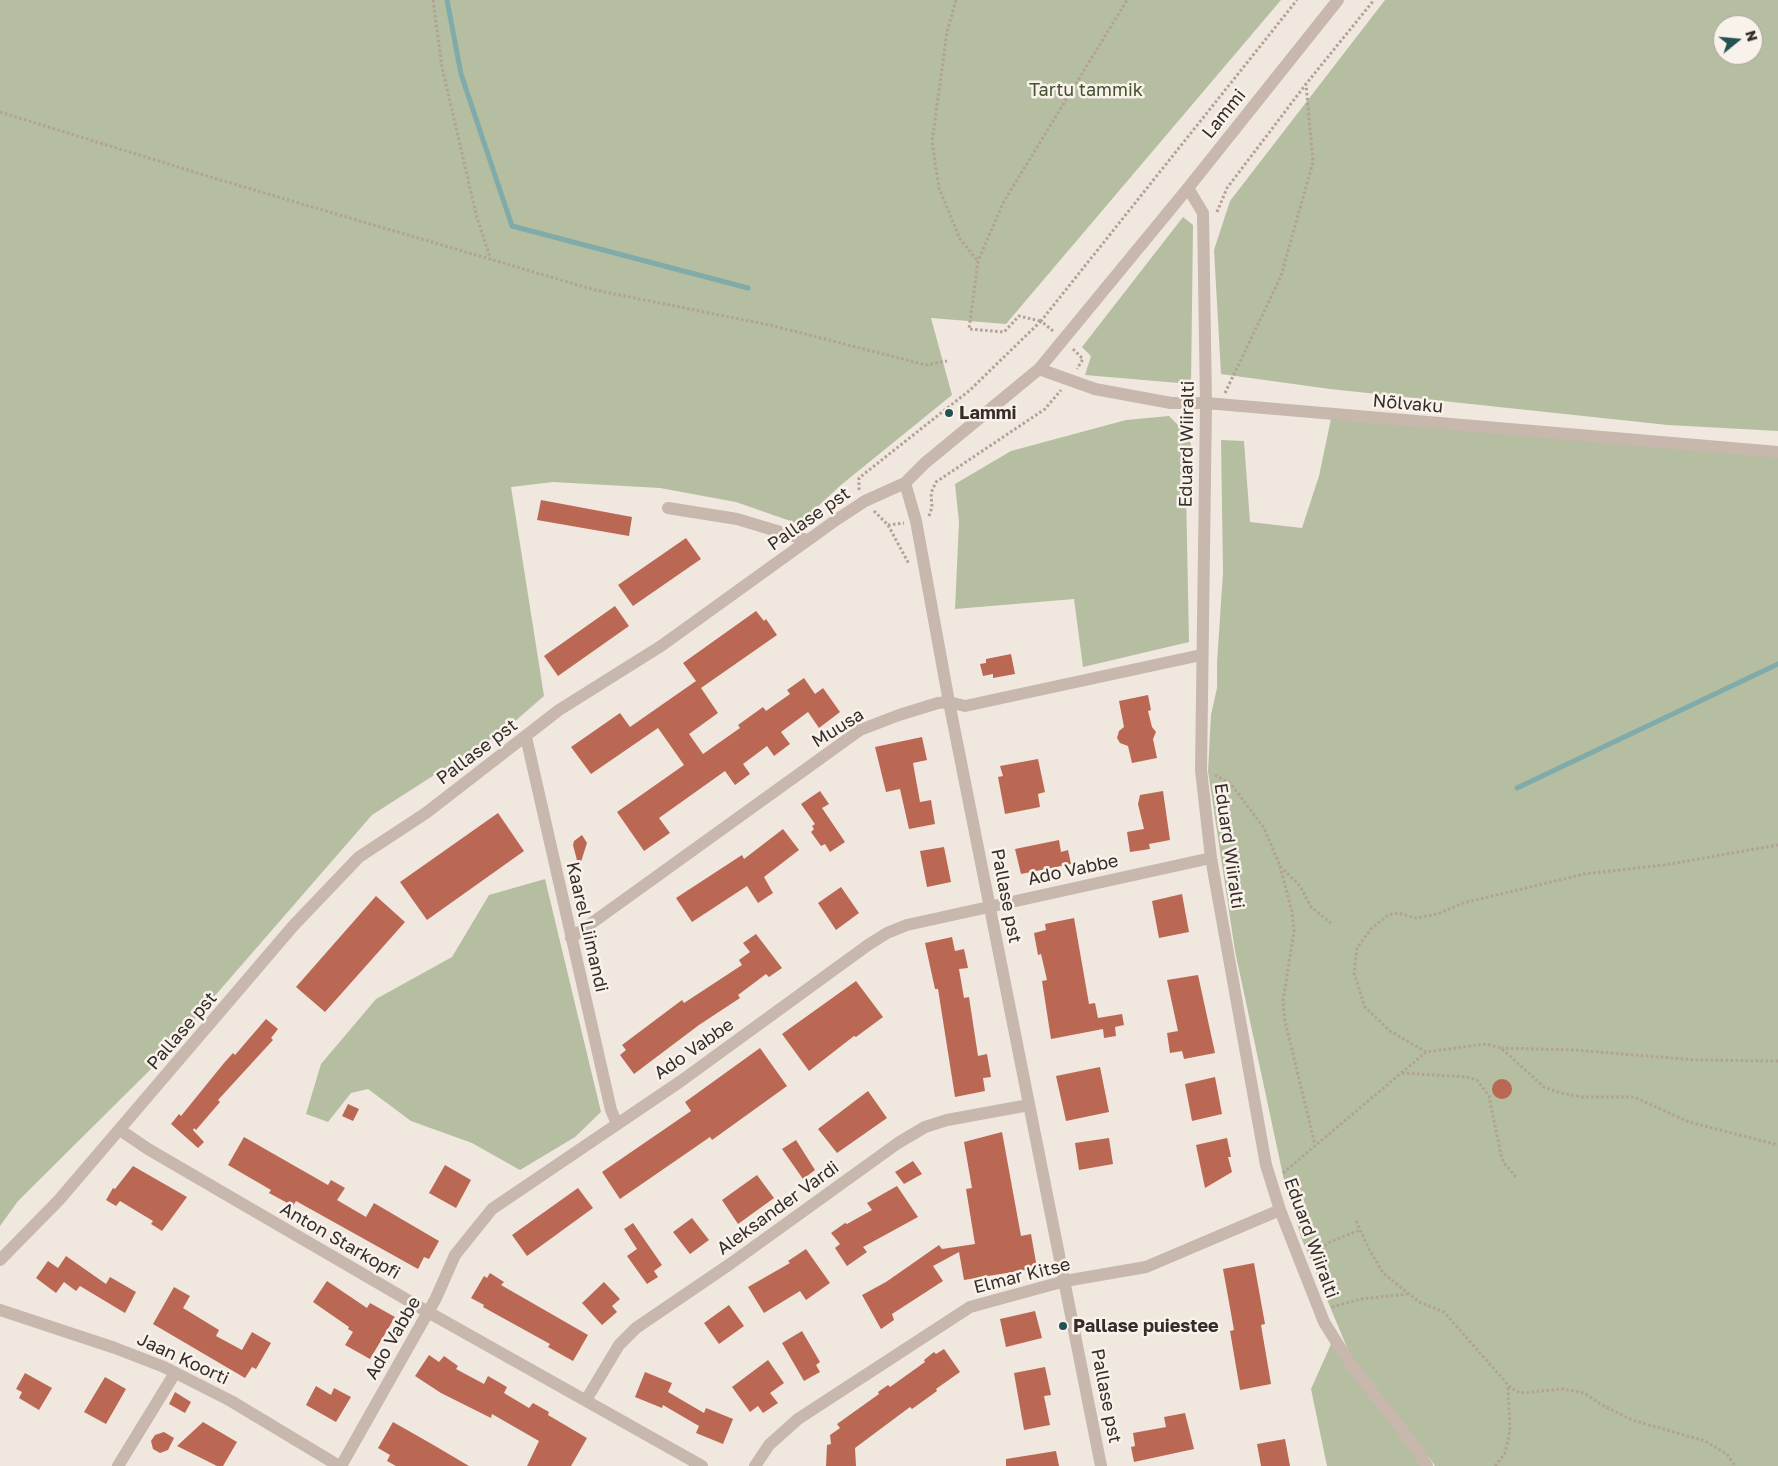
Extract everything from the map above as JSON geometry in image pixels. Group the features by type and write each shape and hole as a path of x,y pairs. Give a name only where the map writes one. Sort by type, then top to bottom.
{"street":[{"name":"Lammi","path":"905,483 925,463 1038,369 1188,188 1338,0"},
{"name":"Eduard Wiiralti","path":"1188,188 1203,213 1206,403 1200,770 1210,858 1271,1183 1280,1210 1324,1322 1349,1362 1414,1445 1427,1466"},
{"name":"Nõlvaku","path":"1038,369 1095,389 1171,403 1206,403 1778,452"},
{"name":"Pallase pst","path":"0,1260 59,1200 294,925 359,857 426,813 560,710 661,646 807,540 865,501 905,483 916,521 990,906 1102,1466"},
{"path":"668,508 737,519 807,540"},
{"name":"Muusa","path":"571,938 860,730 914,710 950,702 965,706 1201,656"},
{"name":"Kaarel Liimandi","path":"526,737 611,1110 617,1124"},
{"name":"Ado Vabbe","path":"340,1466 428,1312 455,1255 492,1209 681,1081 887,933 907,925 1210,858"},
{"name":"Aleksander Vardi","path":"586,1400 619,1345 636,1328 730,1264 898,1142 925,1127 947,1120 1029,1104"},
{"name":"Anton Starkopfi","path":"120,1130 148,1149 428,1312 702,1466"},
{"name":"Elmar Kitse","path":"755,1466 769,1445 798,1419 970,1307 1065,1281 1146,1267 1280,1210"},
{"name":"Jaan Koorti","path":"0,1310 115,1348 175,1373 231,1401 340,1466"},
{"path":"118,1466 175,1373"}],"path":[{"path":"433,0 442,67 477,218 491,260"},
{"path":"956,0 946,32 932,142 939,188 960,239 978,261"},
{"path":"888,525 916,521 929,516 931,492 936,482 1045,409 1069,380 1083,359 1041,321 1019,316 1004,332 969,329 978,261 1003,203 1126,0"},
{"path":"1041,321 1297,0"},
{"path":"1216,213 1227,188 1306,84 1374,0"},
{"path":"1224,394 1281,276 1313,162 1306,84"},
{"path":"0,112 595,290 774,326 926,365 947,360"},
{"path":"1200,770 1231,784 1264,828 1280,866 1292,912 1294,931 1283,1001 1284,1021 1314,1146"},
{"path":"1426,1052 1390,1030 1365,1007 1354,972 1357,948 1371,929 1388,915 1398,913 1416,918 1438,914 1463,903 1584,874 1664,865 1778,844"},
{"path":"1280,866 1300,886 1311,907 1332,923"},
{"path":"1271,1183 1426,1052 1486,1044 1501,1048 1574,1050 1696,1060 1778,1061"},
{"path":"1501,1048 1544,1087 1560,1093 1583,1097 1634,1097 1689,1122 1778,1145"},
{"path":"1401,1073 1466,1077 1477,1080 1489,1096 1504,1163 1516,1177"},
{"path":"1356,1221 1383,1273 1419,1302 1444,1312 1508,1386 1520,1392 1563,1390 1584,1393 1602,1405 1632,1420 1705,1441 1727,1454 1735,1466"},
{"path":"1301,1261 1332,1241 1360,1230"},
{"path":"1319,1311 1361,1299 1407,1294"},
{"path":"1495,1466 1505,1453 1509,1434 1508,1386"}],"green space":[{"name":"Tartu tammik","path":"0,0 1281,0 1006,324 931,318 952,395 841,485 799,524 736,502 660,488 553,482 511,487 544,696 506,729 372,815 153,1067 18,1201 0,1226"},
{"path":"1385,0 1778,0 1778,431 1668,425 1330,389 1221,374 1214,250 1230,201"},
{"path":"1183,217 1193,225 1191,384 1085,375 1091,356 1082,347"},
{"path":"1169,416 1183,430 1191,444 1186,489 1189,642 1083,667 1074,599 955,609 959,522 955,484 1011,451 1126,420"},
{"path":"1331,419 1778,455 1778,1466 1435,1466 1428,1456 1426,1466 1327,1466 1311,1389 1336,1333 1348,1350 1301,1237 1284,1180 1235,951 1208,771 1211,715 1217,688 1223,572 1221,440 1244,441 1250,522 1302,528 1319,476"},
{"path":"545,879 601,1112 575,1137 520,1170 472,1143 411,1121 368,1089 351,1093 328,1122 306,1114 321,1064 376,999 452,957 489,895"}],"building":[{"path":"541,500 632,517 629,536 537,520"},
{"path":"686,538 701,559 633,606 618,585"},
{"path":"615,606 629,626 558,676 544,656"},
{"path":"756,611 764,621 766,619 777,635 701,688 718,713 689,734 703,754 740,728 738,725 763,707 766,711 790,694 787,690 804,678 815,694 823,688 840,712 819,728 808,712 781,732 790,744 774,756 767,746 743,764 750,774 735,785 725,771 659,818 670,833 644,851 617,812 684,765 658,728 591,774 571,747 620,713 630,727 696,681 683,663"},
{"path":"1011,654 1015,674 993,678 993,674 983,676 980,664 986,663 986,659"},
{"path":"1148,695 1151,710 1148,711 1152,727 1156,732 1153,739 1157,758 1132,763 1128,746 1120,743 1117,738 1119,731 1124,727 1119,701"},
{"path":"922,737 927,760 913,763 920,802 931,800 935,824 909,829 900,789 886,792 875,747"},
{"path":"1038,759 1045,792 1038,794 1040,807 1005,814 998,777 1003,776 1000,766"},
{"path":"820,791 829,804 822,808 845,842 830,852 825,844 821,846 811,832 814,829 812,826 815,824 801,804"},
{"path":"1163,791 1170,840 1149,844 1150,849 1130,852 1127,832 1144,829 1138,804 1140,795"},
{"path":"498,813 524,851 427,920 400,882"},
{"path":"783,829 799,850 764,877 773,893 758,903 747,886 692,922 676,898 742,855 744,859"},
{"path":"582,835 587,843 579,868 573,845 574,841"},
{"path":"1059,840 1061,852 1068,850 1071,864 1021,874 1015,849"},
{"path":"944,847 951,882 927,887 920,851"},
{"path":"841,887 859,913 836,930 818,903"},
{"path":"1182,894 1189,932 1159,938 1152,901"},
{"path":"376,896 405,922 325,1012 296,987"},
{"path":"1074,918 1089,1004 1095,1003 1098,1018 1122,1014 1124,1025 1115,1027 1116,1036 1104,1038 1103,1029 1051,1039 1042,981 1047,980 1041,954 1038,955 1034,933 1046,930 1045,924"},
{"path":"756,934 782,968 769,977 766,974 738,995 740,998 699,1025 634,1074 620,1055 626,1050 622,1045 682,1000 684,1003 742,965 739,960 750,952 743,943"},
{"path":"952,937 955,951 964,949 968,968 959,969 964,998 969,997 978,1056 987,1054 991,1077 983,1078 985,1091 955,1097 938,989 935,989 925,943"},
{"path":"1198,975 1215,1053 1184,1059 1182,1051 1170,1053 1167,1033 1178,1031 1167,980"},
{"path":"856,981 883,1017 856,1037 854,1036 809,1071 782,1034"},
{"path":"266,1019 278,1029 271,1038 273,1040 218,1100 220,1102 196,1130 194,1128 193,1130 204,1142 198,1148 171,1124 179,1114 181,1116 224,1063 233,1053 235,1055"},
{"path":"760,1048 787,1086 712,1140 710,1137 620,1199 602,1172 691,1111 685,1102"},
{"path":"1100,1067 1109,1112 1066,1121 1056,1076"},
{"path":"1215,1077 1222,1114 1192,1121 1185,1084"},
{"path":"1502,1079 1509,1082 1512,1089 1509,1096 1502,1099 1495,1096 1492,1089 1495,1082"},
{"path":"868,1091 887,1118 837,1153 818,1129"},
{"path":"348,1104 359,1109 353,1121 342,1116"},
{"path":"1002,1132 1021,1236 1031,1234 1037,1268 964,1280 959,1252 933,1266 943,1281 892,1314 894,1320 881,1329 862,1295 886,1282 939,1245 942,1249 975,1244 966,1189 972,1188 964,1142"},
{"path":"244,1137 328,1185 331,1180 345,1188 337,1200 366,1217 374,1203 439,1241 429,1259 424,1257 418,1269 296,1201 293,1206 269,1193 271,1190 228,1165"},
{"path":"1109,1138 1113,1164 1079,1170 1075,1143"},
{"path":"1227,1138 1231,1157 1228,1157 1232,1172 1205,1188 1196,1145"},
{"path":"796,1140 815,1170 803,1179 782,1149"},
{"path":"913,1161 922,1174 904,1184 895,1172"},
{"path":"445,1165 471,1180 456,1208 429,1193"},
{"path":"133,1166 187,1197 162,1231 151,1224 153,1221 120,1201 116,1206 106,1200 113,1188 115,1189"},
{"path":"757,1175 774,1198 738,1224 722,1200"},
{"path":"897,1186 918,1217 863,1247 867,1252 847,1266 835,1248 840,1244 831,1233 845,1223 847,1224 872,1210 867,1203"},
{"path":"578,1188 593,1208 527,1256 512,1235"},
{"path":"692,1218 709,1240 690,1254 673,1232"},
{"path":"633,1223 662,1265 654,1271 658,1277 647,1284 627,1256 637,1249 624,1229"},
{"path":"806,1249 830,1283 806,1300 800,1291 764,1313 748,1287 790,1263 788,1261"},
{"path":"66,1256 106,1284 110,1277 136,1292 125,1313 80,1286 76,1291 64,1282 56,1293 36,1278 48,1261 58,1268"},
{"path":"1254,1263 1265,1324 1261,1325 1271,1384 1240,1390 1230,1331 1234,1330 1223,1269"},
{"path":"490,1273 504,1282 501,1285 588,1335 573,1361 548,1347 550,1344 483,1307 484,1305 471,1298 484,1276 487,1278"},
{"path":"327,1281 367,1308 370,1303 395,1317 370,1359 345,1345 353,1332 348,1329 349,1327 313,1302"},
{"path":"604,1282 620,1299 612,1306 617,1312 602,1325 582,1303"},
{"path":"174,1287 190,1296 183,1308 219,1330 216,1336 242,1350 252,1332 271,1343 256,1369 252,1367 245,1378 153,1324"},
{"path":"729,1305 744,1326 719,1344 704,1323"},
{"path":"1035,1311 1042,1338 1006,1347 1000,1319"},
{"path":"802,1331 820,1362 816,1365 820,1372 804,1381 782,1343"},
{"path":"944,1349 960,1372 936,1389 937,1391 912,1409 910,1407 855,1448 856,1466 826,1466 827,1445 831,1444 830,1435 840,1428 837,1424 879,1394 878,1392 888,1385 890,1387 925,1362 924,1360 934,1352 936,1354"},
{"path":"429,1355 439,1362 444,1356 458,1366 456,1369 484,1384 488,1376 507,1387 504,1393 529,1408 533,1403 549,1412 548,1415 587,1438 571,1466 527,1466 539,1441 492,1414 491,1418 441,1393 415,1376"},
{"path":"768,1360 784,1383 770,1393 778,1403 763,1413 758,1406 750,1412 732,1387"},
{"path":"1045,1367 1051,1395 1044,1396 1050,1425 1024,1430 1014,1373"},
{"path":"645,1372 672,1383 668,1392 704,1413 706,1408 733,1419 723,1444 696,1433 699,1426 663,1405 662,1408 635,1397"},
{"path":"25,1373 52,1388 39,1410 19,1398 22,1392 16,1389"},
{"path":"105,1377 126,1389 106,1424 84,1412"},
{"path":"316,1386 331,1395 334,1388 351,1397 336,1422 306,1405"},
{"path":"175,1392 191,1402 185,1413 169,1404"},
{"path":"1185,1413 1194,1449 1134,1462 1131,1447 1135,1446 1133,1433 1166,1427 1164,1417"},
{"path":"203,1422 237,1442 223,1466 217,1466 177,1446"},
{"path":"393,1422 469,1466 396,1466 387,1461 390,1455 378,1448"},
{"path":"164,1432 174,1438 168,1450 160,1453 153,1449 151,1441 155,1435"},
{"path":"1285,1439 1290,1466 1261,1466 1257,1444"},
{"path":"1056,1451 1059,1466 1006,1466 1006,1459"}],"waterway":[{"path":"447,0 461,74 512,226 748,288"},
{"path":"1517,788 1778,664"}],"place":[{"name":"Lammi","path":"949,413"},
{"name":"Pallase puiestee","path":"1063,1326"}]}
